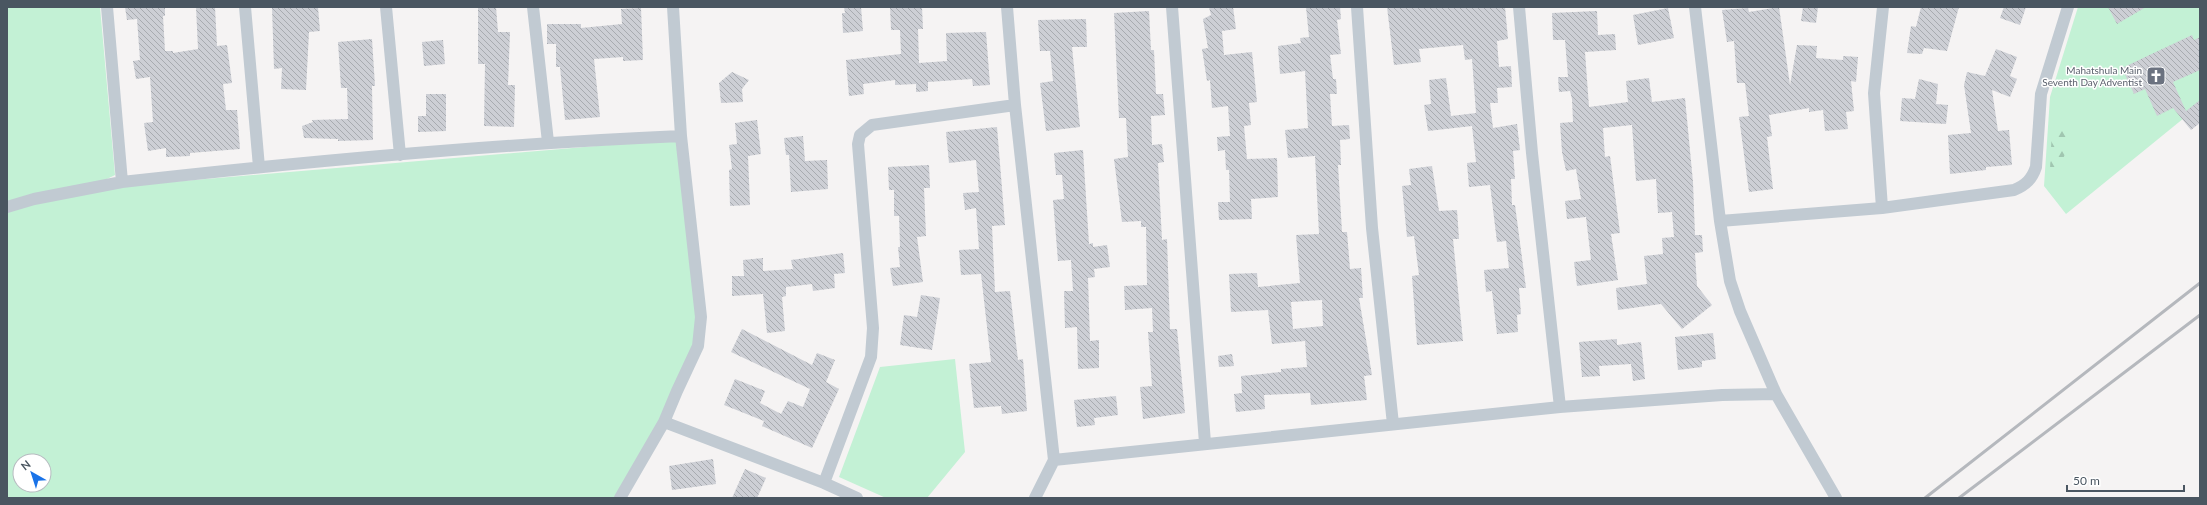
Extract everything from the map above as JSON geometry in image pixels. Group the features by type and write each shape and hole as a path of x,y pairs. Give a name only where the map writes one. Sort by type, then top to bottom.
{"street":[{"path":"107,7 122,182"},
{"path":"245,7 259,166"},
{"path":"386,7 400,154"},
{"path":"533,7 548,142"},
{"path":"620,498 664,422 698,346 701,317 681,136 673,7"},
{"path":"1007,7 1015,105 1054,460 1035,498"},
{"path":"1172,7 1205,443"},
{"path":"1357,7 1372,228 1393,424"},
{"path":"1519,7 1533,161 1560,407"},
{"path":"1695,7 1720,221 1730,281 1740,311 1776,394 1836,498"},
{"path":"1882,208 1874,93 1883,7"},
{"path":"1720,221 1882,208 2014,190 2023,186 2032,177 2036,167 2041,94 2068,7"},
{"path":"824,483 871,358 872,328 858,144 860,135 872,125 1015,105"},
{"path":"7,207 34,199 122,182 259,166 548,142 681,136"},
{"path":"1054,460 1560,407 1722,395 1776,394"},
{"path":"664,422 824,483 857,498"}],"green space":[{"path":"100,7 115,175 105,180 7,202 7,8"},
{"path":"2078,7 2200,7 2200,105 2066,214 2044,186 2050,97"},
{"path":"2052,129 2070,129 2066,153 2060,163 2050,169"},
{"path":"679,139 698,317 694,345 660,420 616,498 7,498 7,210 123,186"},
{"path":"955,359 965,452 927,498 886,498 839,477 880,367"}],"building":[{"path":"125,7 165,7 165,16 163,16 165,51 173,51 173,53 198,49 196,7 215,7 217,46 227,45 232,83 223,84 226,110 237,110 240,149 190,153 190,156 166,157 166,148 148,151 144,123 153,122 150,77 136,79 133,61 140,60 137,19 127,20"},
{"path":"272,7 318,7 320,31 309,32 306,90 281,89 282,68 274,69"},
{"path":"478,7 496,7 498,32 510,32 508,85 515,85 514,127 484,126 485,64 478,64"},
{"path":"844,7 861,7 863,31 843,33 842,13 845,13"},
{"path":"890,7 922,7 923,29 918,29 919,63 947,61 946,33 986,32 990,85 973,86 972,79 928,82 928,91 916,92 916,84 895,85 895,80 863,84 864,94 849,96 846,60 901,54 900,30 891,30"},
{"path":"1209,7 1233,7 1236,29 1222,31 1224,55 1252,52 1257,102 1249,103 1251,125 1244,126 1247,159 1277,158 1278,197 1251,199 1252,219 1219,220 1218,202 1230,202 1229,170 1226,170 1225,150 1218,151 1217,137 1230,136 1228,106 1212,108 1210,80 1207,81 1202,49 1208,48 1203,19 1211,15"},
{"path":"1306,7 1340,7 1341,19 1337,20 1341,54 1330,55 1333,79 1336,79 1337,94 1330,94 1332,126 1349,125 1350,139 1340,140 1341,165 1338,165 1342,232 1347,232 1350,269 1361,268 1363,298 1359,298 1372,375 1364,376 1367,400 1311,405 1310,393 1264,395 1265,409 1236,412 1234,394 1242,393 1241,376 1281,372 1281,369 1307,367 1305,341 1272,344 1268,310 1231,312 1229,274 1257,273 1258,287 1300,283 1296,235 1319,234 1315,156 1288,158 1285,130 1308,128 1305,71 1280,74 1278,46 1301,43 1300,38 1309,37","holes":["1322,300 1323,326 1293,329 1291,302"]},
{"path":"1387,7 1505,7 1508,39 1497,41 1499,67 1511,66 1512,87 1497,88 1498,103 1490,103 1493,128 1517,124 1520,150 1513,151 1515,179 1511,179 1512,205 1515,205 1526,288 1519,288 1521,314 1517,315 1518,332 1497,334 1492,291 1486,292 1484,270 1509,268 1506,241 1497,242 1490,185 1469,187 1467,163 1476,162 1472,126 1428,131 1424,105 1431,104 1429,80 1446,78 1451,116 1476,113 1472,59 1465,60 1463,45 1419,49 1421,62 1394,65"},
{"path":"1779,7 1790,85 1797,45 1817,46 1816,58 1843,60 1843,56 1858,57 1856,82 1851,81 1854,111 1846,112 1848,129 1825,131 1823,110 1809,112 1809,108 1769,115 1772,136 1767,137 1773,189 1749,192 1739,117 1749,116 1745,83 1737,83 1734,41 1727,42 1722,10 1748,8 1749,12"},
{"path":"1803,7 1818,7 1816,23 1801,21"},
{"path":"1921,7 1959,7 1947,51 1924,48 1922,54 1907,53 1911,26 1916,27"},
{"path":"2004,7 2026,7 2020,25 2000,18"},
{"path":"2108,7 2146,7 2117,24"},
{"path":"641,8 643,60 623,61 623,57 594,59 600,117 565,120 560,67 556,67 556,44 547,44 547,24 581,24 581,28 622,24 621,9"},
{"path":"1668,8 1674,38 1638,45 1633,15"},
{"path":"1149,11 1151,50 1154,50 1156,94 1163,94 1165,115 1151,116 1152,145 1162,144 1164,162 1158,163 1162,240 1167,239 1170,329 1177,329 1185,413 1143,419 1140,387 1152,386 1148,332 1153,332 1152,308 1125,310 1124,286 1147,285 1146,227 1141,227 1141,221 1122,222 1114,159 1128,157 1126,118 1119,118 1114,13"},
{"path":"1597,11 1598,35 1615,34 1616,50 1585,52 1589,107 1628,102 1626,81 1649,78 1652,102 1685,98 1693,182 1695,235 1702,235 1703,252 1695,253 1697,286 1712,305 1682,329 1661,304 1618,310 1616,288 1647,284 1644,256 1663,254 1662,238 1674,237 1672,212 1658,213 1656,179 1636,181 1632,125 1603,128 1605,157 1610,156 1620,233 1611,234 1618,280 1577,286 1574,262 1591,260 1586,217 1567,219 1565,201 1581,199 1576,169 1566,171 1562,152 1560,123 1573,122 1572,99 1570,91 1559,92 1558,77 1568,77 1565,40 1553,40 1552,13"},
{"path":"1086,19 1087,47 1072,47 1080,127 1046,131 1040,83 1053,81 1050,51 1040,51 1038,20"},
{"name":"Mahatshula Main Seventh Day Adventist","path":"2192,35 2194,40 2200,37 2200,70 2173,82 2186,111 2200,100 2200,123 2191,130 2173,108 2157,116 2145,89 2134,94 2122,68"},
{"path":"372,39 375,86 372,86 373,140 338,141 338,139 304,138 302,126 313,122 312,120 348,119 347,88 341,88 338,42"},
{"path":"443,40 445,64 424,66 422,42"},
{"path":"1996,49 2017,57 2010,76 2017,79 2010,97 1992,90 1998,131 2009,130 2012,165 1986,167 1986,170 1950,174 1948,135 1971,133 1964,85 1967,72 1985,76"},
{"path":"732,72 749,80 742,89 743,102 721,103 719,83"},
{"path":"1919,79 1938,84 1936,104 1948,105 1946,124 1900,121 1902,98 1915,99"},
{"path":"426,94 446,94 446,131 418,132 418,116 426,116"},
{"path":"757,120 761,154 748,156 750,205 730,206 729,170 732,169 729,145 737,144 735,123"},
{"path":"997,127 1005,225 992,226 995,292 1010,291 1018,360 1023,359 1027,411 1002,414 1001,406 974,408 969,364 991,362 981,274 961,275 959,250 979,249 976,208 965,210 963,193 979,192 976,160 949,163 946,132"},
{"path":"803,136 805,161 827,160 828,189 791,192 789,155 786,155 784,138"},
{"path":"1083,150 1089,244 1093,243 1093,247 1107,245 1110,267 1094,269 1095,277 1088,278 1090,341 1099,340 1099,368 1078,369 1077,327 1065,328 1064,291 1073,291 1071,260 1058,261 1053,200 1064,199 1062,175 1056,175 1054,153"},
{"path":"929,165 930,188 924,188 926,236 917,237 923,282 893,286 890,268 900,267 898,247 900,247 899,216 894,216 894,190 889,190 888,167"},
{"path":"1432,166 1439,211 1457,210 1459,239 1453,239 1463,341 1417,345 1412,276 1419,275 1414,236 1407,237 1402,186 1411,185 1409,169"},
{"path":"843,253 845,273 834,274 835,288 813,291 812,284 786,287 786,296 782,297 785,331 767,333 763,294 732,296 732,276 744,276 743,260 763,258 763,271 793,269 791,260"},
{"path":"921,295 940,298 932,350 900,345 904,315 917,317"},
{"path":"742,329 812,365 817,353 835,360 826,382 839,389 812,448 762,426 764,421 724,405 735,379 765,391 760,403 781,414 788,401 803,407 810,389 731,352"},
{"path":"1713,333 1716,359 1702,361 1702,367 1678,370 1675,337"},
{"path":"1617,339 1617,345 1641,342 1645,379 1633,381 1631,364 1599,366 1600,376 1582,377 1579,342"},
{"path":"1232,354 1234,366 1219,367 1218,356"},
{"path":"1116,396 1118,415 1094,418 1095,425 1077,427 1074,400"},
{"path":"713,459 716,484 672,490 669,466"},
{"path":"745,469 766,478 757,498 732,498"}],"railway":[{"path":"1925,498 2200,283"},
{"path":"1959,498 2200,315"}],"place":[{"name":"Mahatshula Main Seventh Day Adventist","path":"2156,76"}]}
